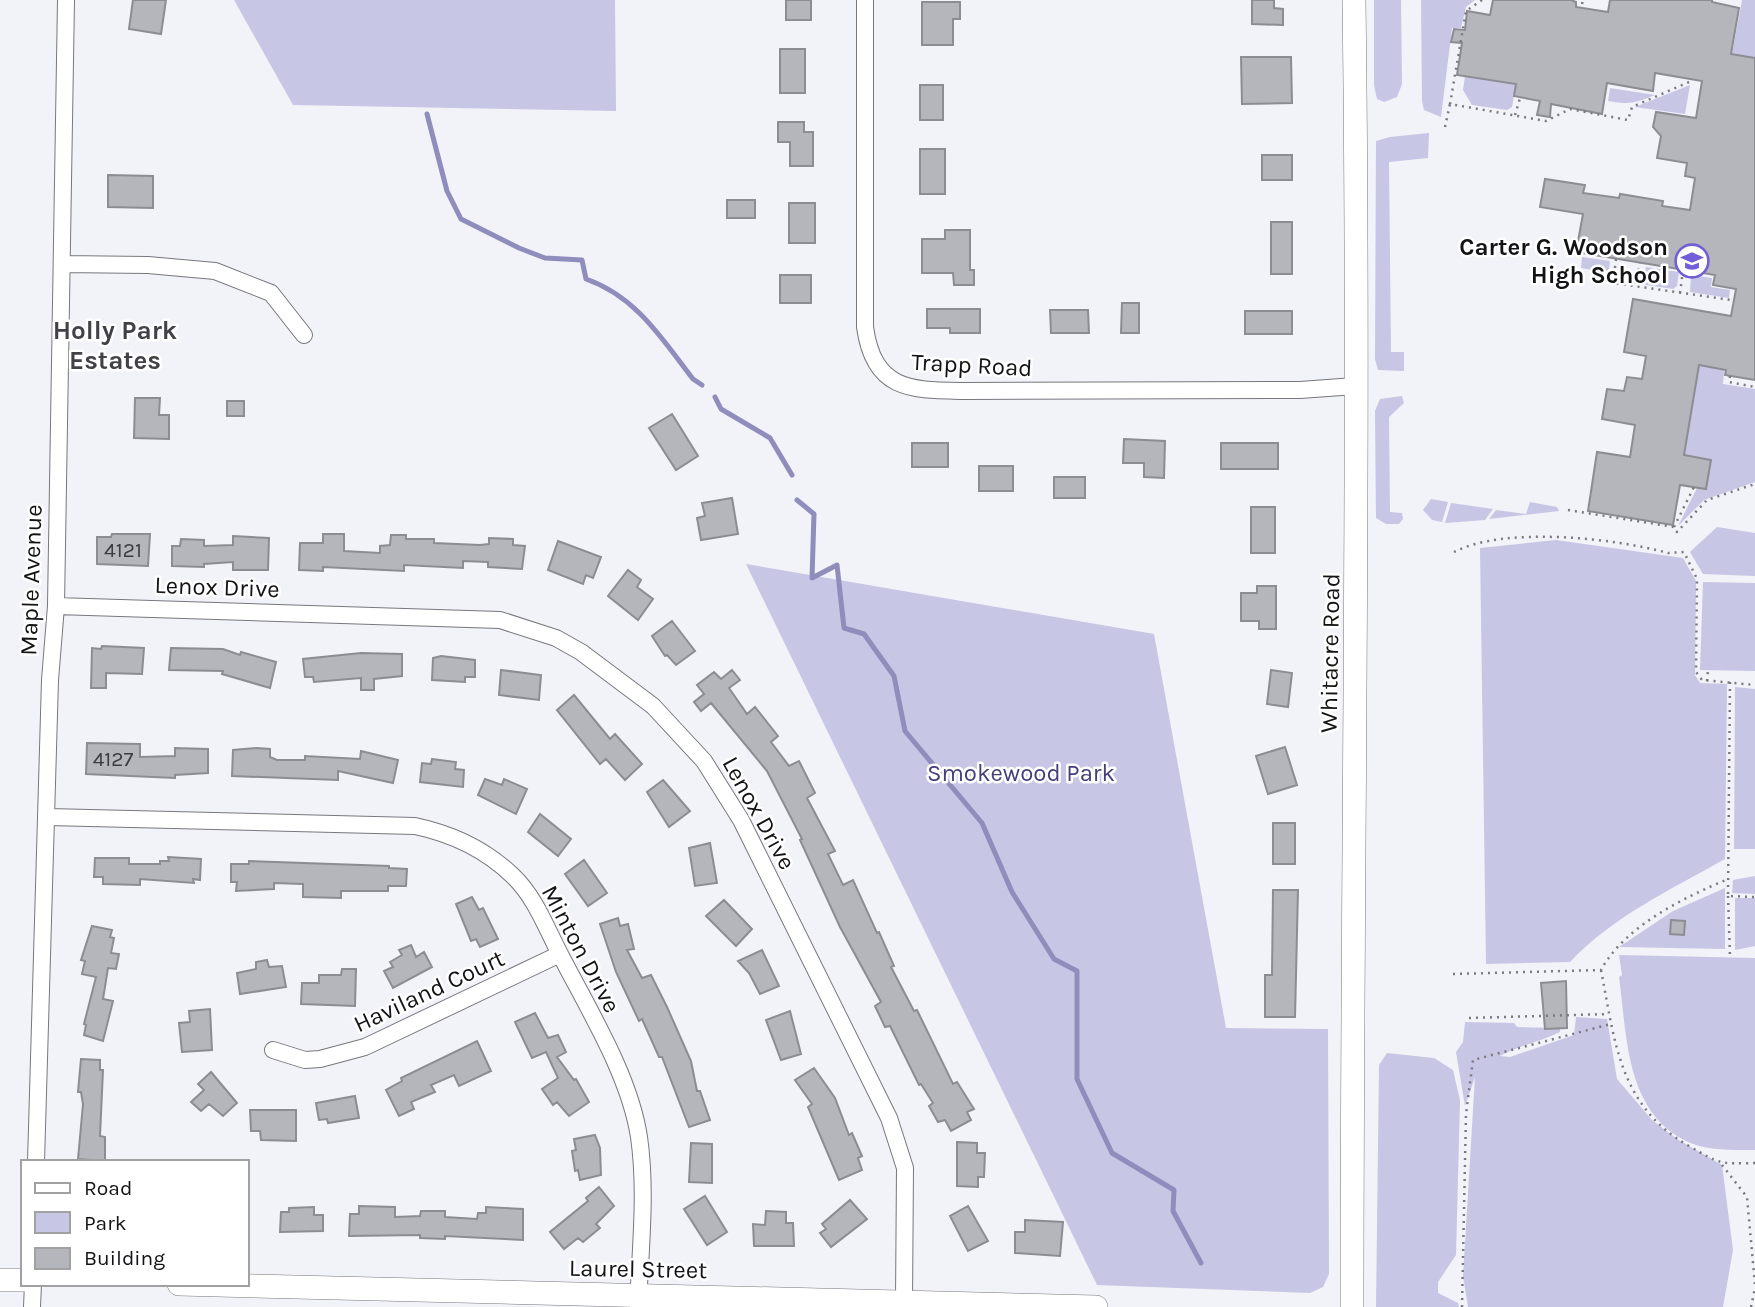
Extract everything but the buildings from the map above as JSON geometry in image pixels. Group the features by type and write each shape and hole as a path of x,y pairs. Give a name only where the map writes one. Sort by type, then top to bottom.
{"street":[{"name":"Maple Avenue","path":"36,1160 50,680 56,606 65,0"},
{"name":"Trapp Road","path":"865,0 865,327 873,360 893,381 918,390 966,391 1300,390 1355,386"},
{"name":"Whitacre Road","path":"1352,1307 1352,901 1358,539 1354,0"},
{"path":"62,264 148,265 215,271 271,293 303,335"},
{"name":"Lenox Drive","path":"56,606 500,620 556,638 617,677 680,733 728,794 889,1118 905,1168 904,1302"},
{"name":"Minton Drive","path":"48,817 379,824 436,831 476,847 515,878 537,908 560,954 624,1086 636,1121 641,1177 639,1301"},
{"name":"Haviland Court","path":"273,1050 305,1060 336,1056 365,1048 560,954"},
{"path":"0,1280 21,1280"},
{"path":"32,1307 33,1286"},
{"name":"Laurel Street","path":"233,1286 639,1301 904,1302 1096,1307"}],"path":[{"path":"1445,127 1466,11 1482,0"},
{"path":"1450,104 1546,121 1570,109 1628,120 1632,107 1689,82"},
{"path":"1515,115 1520,98"},
{"path":"1616,259 1614,283 1731,300"},
{"path":"1636,285 1640,263"},
{"path":"1680,293 1683,270"},
{"path":"1730,376 1729,382 1755,387"},
{"path":"1568,510 1674,527 1677,532 1707,500 1755,484"},
{"path":"1674,527 1694,487"},
{"path":"1454,552 1471,543 1555,536 1668,554 1684,552 1697,579 1696,672 1702,680 1755,685"},
{"path":"1707,681 1708,670"},
{"path":"1730,682 1730,957"},
{"path":"1728,879 1703,889 1612,949 1601,970 1618,1058 1634,1096 1646,1112 1677,1139 1722,1165 1747,1197 1755,1287 1751,1307"},
{"path":"1728,896 1755,897"},
{"path":"1452,974 1601,970"},
{"path":"1469,1018 1609,1014"},
{"path":"1462,1307 1466,1114 1473,1060 1611,1024"},
{"path":"1722,1165 1755,1163"}],"green space":[{"path":"234,0 615,0 616,111 293,105"},
{"path":"1374,0 1401,0 1402,84 1397,97 1384,102 1377,99 1374,85"},
{"path":"1421,0 1475,0 1466,7 1461,28 1452,28 1441,117 1424,110 1422,101"},
{"path":"1742,0 1755,0 1755,58 1732,54"},
{"path":"1465,76 1516,84 1512,107 1507,110 1472,105 1463,90"},
{"path":"1690,85 1685,114 1635,107"},
{"path":"1610,88 1655,95 1627,103 1608,101"},
{"path":"1429,133 1428,158 1389,162 1391,352 1404,352 1404,371 1378,370 1375,359 1376,141"},
{"path":"1582,257 1610,261 1609,269 1605,272 1581,268"},
{"path":"1646,267 1679,272 1677,286 1673,289 1646,285 1643,281"},
{"path":"1691,275 1712,278 1711,287 1730,290 1729,298 1690,292"},
{"path":"1699,365 1724,370 1723,384 1755,389 1755,482 1704,500 1678,526 1697,488 1706,489 1711,460 1684,455"},
{"path":"1402,396 1404,403 1389,417 1390,512 1402,513 1403,519 1399,524 1386,524 1376,518 1375,411 1380,399"},
{"path":"1431,499 1448,502 1442,522 1432,520 1423,510"},
{"path":"1530,502 1557,507 1559,511 1489,519 1496,510 1526,514"},
{"path":"1451,503 1493,509 1485,520 1445,523"},
{"path":"1717,527 1755,533 1755,576 1703,574 1690,552"},
{"path":"1556,540 1683,558 1696,581 1695,675 1700,683 1727,684 1725,859 1604,931 1570,962 1486,964 1480,548"},
{"name":"Smokewood Park","path":"746,564 1154,634 1226,1028 1328,1029 1329,1274 1323,1287 1310,1293 1097,1285"},
{"path":"1703,582 1755,583 1755,671 1700,670"},
{"path":"1735,687 1755,689 1755,849 1734,849"},
{"path":"1755,876 1755,894 1732,893 1733,880"},
{"path":"1725,888 1725,949 1619,947 1673,911"},
{"path":"1735,898 1755,898 1755,946 1735,950"},
{"path":"1619,955 1755,958 1755,1150 1702,1147 1686,1141 1666,1128 1651,1111 1640,1091 1628,1046 1619,977 1622,975"},
{"path":"1576,1017 1607,1019 1617,1079 1652,1120 1677,1139 1722,1165 1733,1250 1723,1307 1468,1307 1463,1276 1475,1077 1465,1106 1456,1052 1463,1042 1465,1022 1560,1028 1560,1032 1500,1056 1510,1057 1574,1035"},
{"path":"1387,1053 1434,1058 1453,1070 1460,1100 1456,1255 1438,1282 1438,1293 1458,1303 1459,1307 1376,1307 1379,1065"}],"waterway":[{"path":"427,114 447,191 461,219 545,258 582,260 586,279 604,287 634,308 693,379 702,385"},
{"path":"715,397 721,409 770,438 792,475"},
{"path":"797,500 814,514 812,578 837,565 844,628 864,634 894,676 905,731 982,823 1012,892 1054,959 1077,971 1077,1079 1112,1153 1174,1190 1173,1211 1201,1263"}],"place":[{"name":"Carter G. Woodson High School","path":"1692,261"}],"district":[{"name":"Holly Park Estates","path":"115,345"}]}
